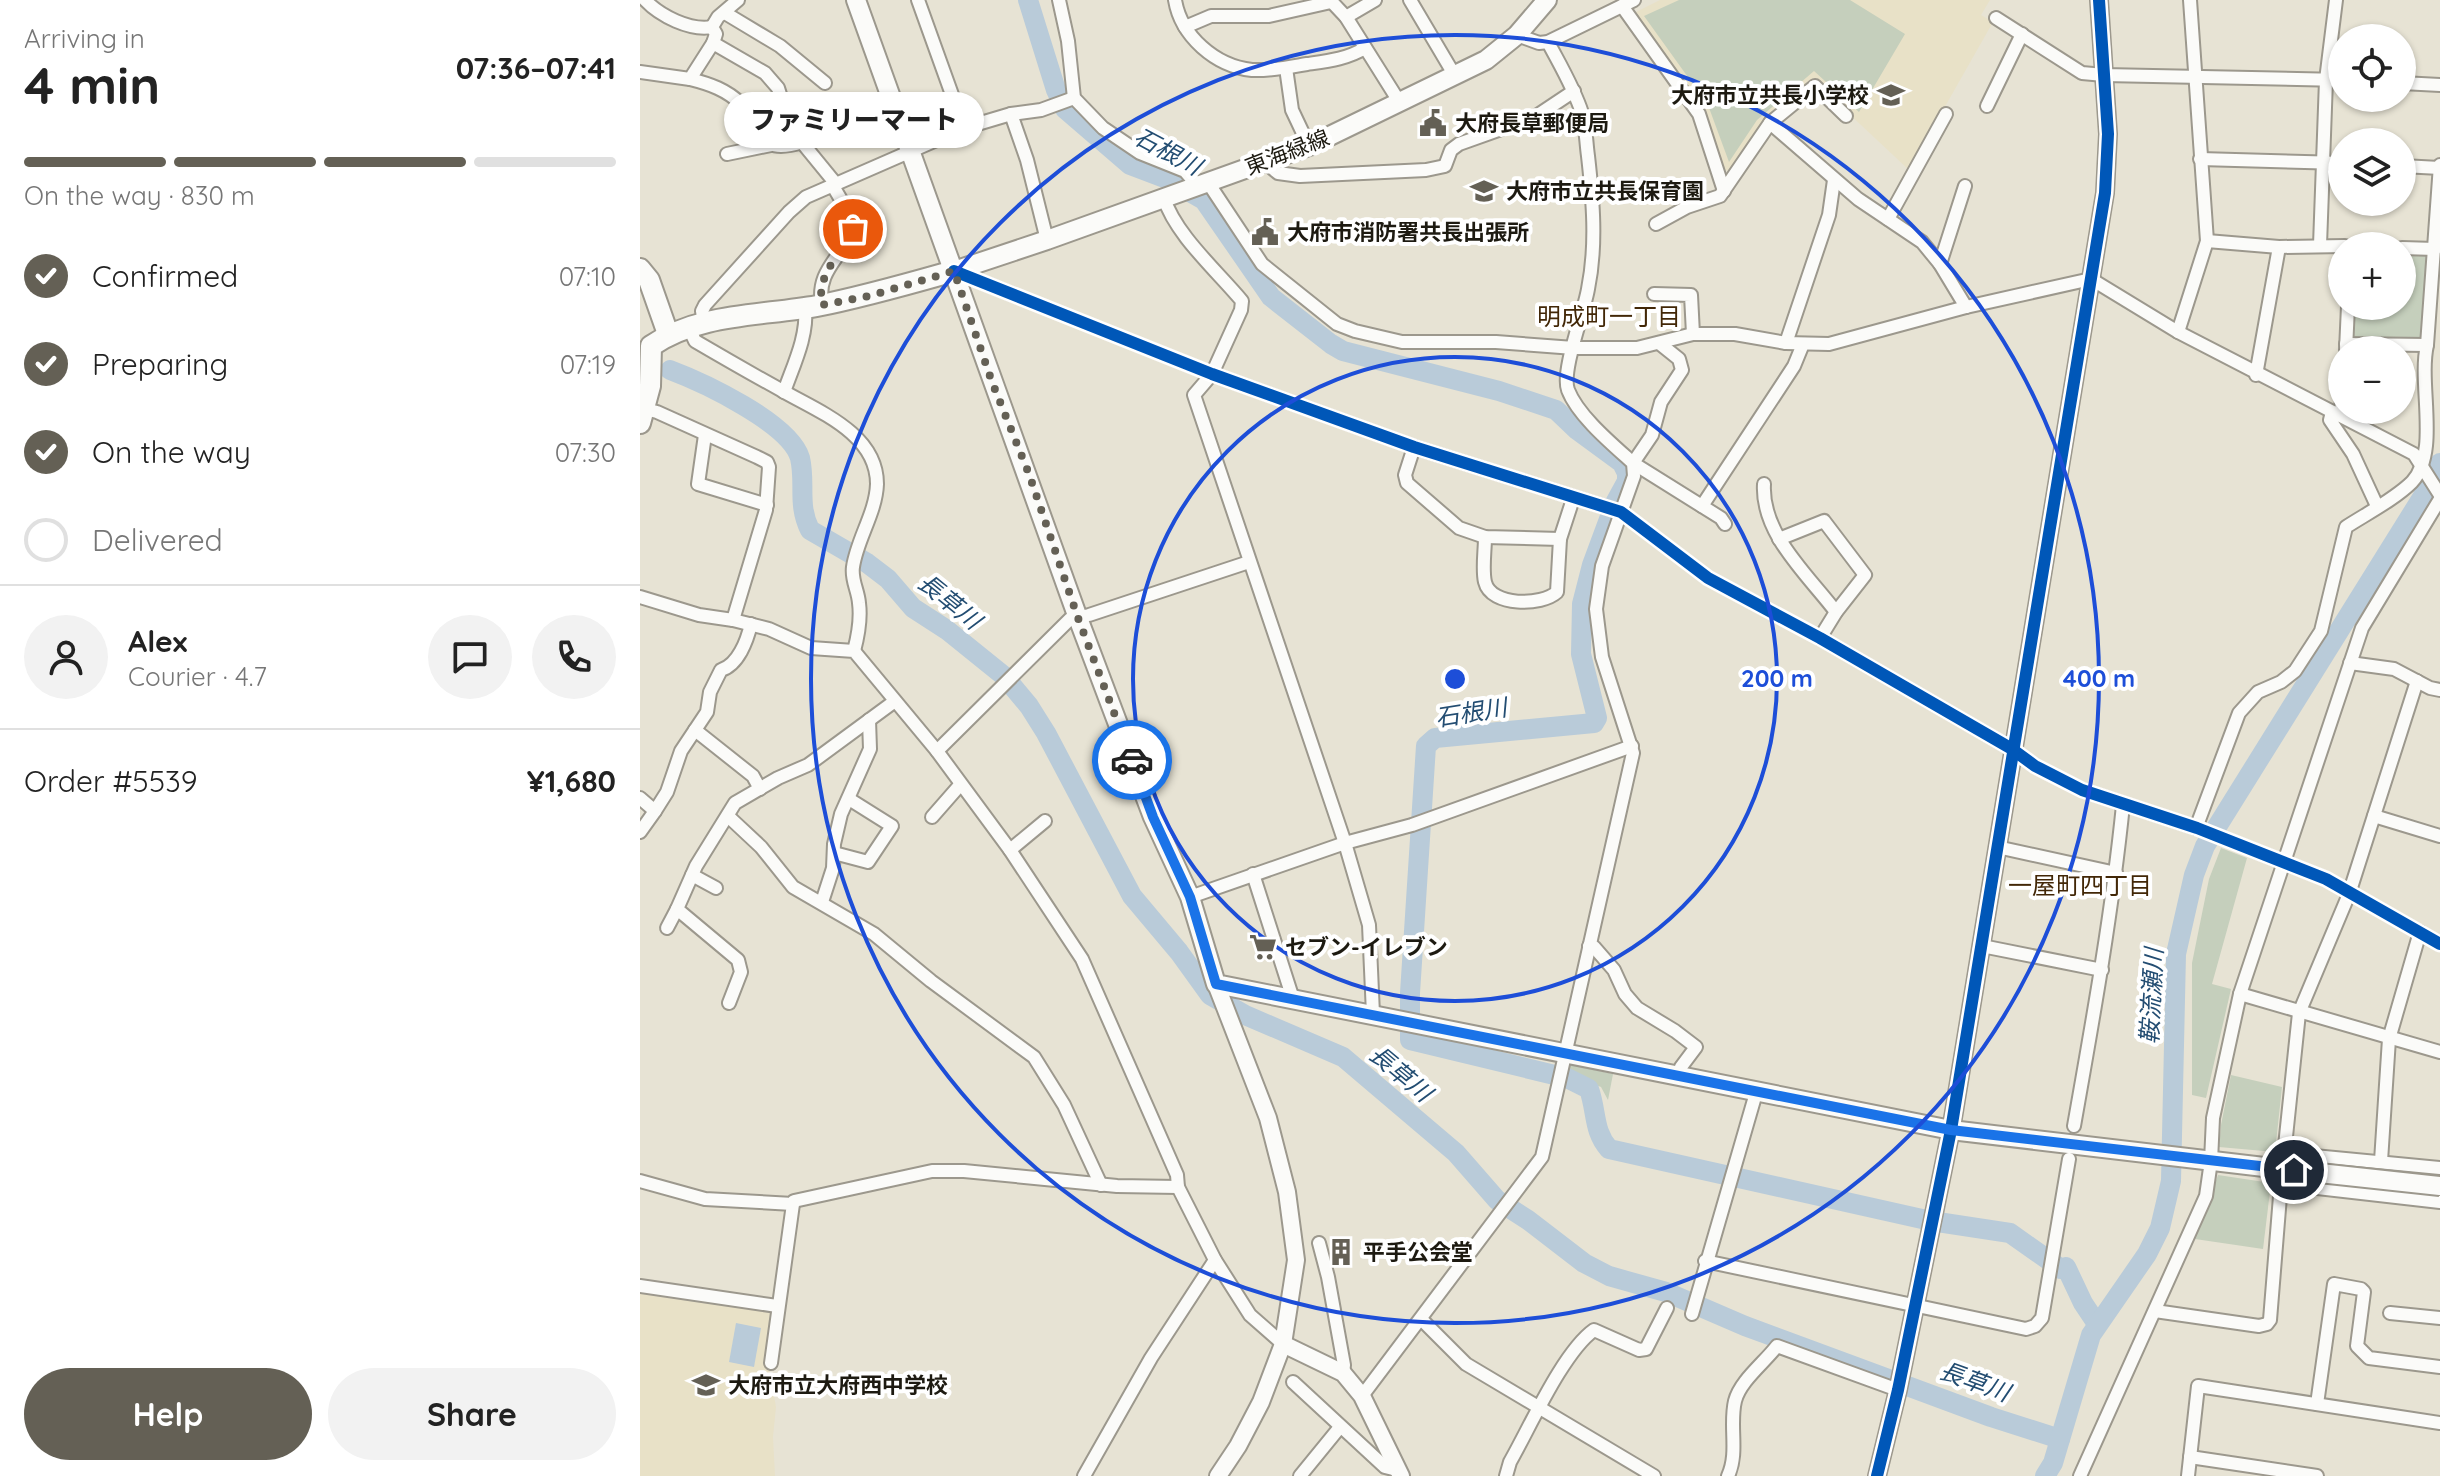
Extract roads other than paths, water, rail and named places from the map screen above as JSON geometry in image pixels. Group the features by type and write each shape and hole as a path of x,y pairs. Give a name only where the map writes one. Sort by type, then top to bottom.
{"main road":[{"path":"856,0 1078,618 1153,817 1190,897 1218,988 1394,1018 1951,1130 2440,1186"},
{"name":"東海緑線","path":"954,271 1309,146 1486,60 1517,35 1547,0"},
{"path":"640,269 649,280 668,334"},
{"path":"642,416 650,386 646,349 668,334 696,325 869,296 954,271"}],"street":[{"path":"645,0 671,19 712,27"},
{"path":"712,27 718,17 738,0"},
{"path":"918,0 964,128"},
{"path":"1059,0 1068,41 1074,98 1103,128 1140,153 1185,171 1200,184 1262,264 1337,324 1355,331 1402,342 1496,342 1574,348 1637,348 1693,334 1735,334 1786,343 1829,344 1966,307 2091,279 2178,332 2328,410"},
{"path":"1175,0 1177,13 1194,39 1220,60 1239,68 1286,68 1350,57 1365,48"},
{"path":"1346,17 1375,0"},
{"path":"1410,0 1455,76"},
{"path":"1877,1476 1951,1130 2105,193 2108,134 2099,0"},
{"path":"2178,332 2207,241 2190,0"},
{"path":"2320,245 2326,80 2336,0"},
{"path":"1185,27 1211,16 1269,16 1330,1 1346,17 1400,103"},
{"path":"1517,35 1539,43 1548,42 1628,3 1699,114 1724,191"},
{"path":"725,13 780,46 825,83"},
{"path":"1996,18 2082,73 2326,80"},
{"path":"690,79 713,43 716,34 712,27"},
{"path":"1987,106 2022,34"},
{"path":"1548,42 1574,91 1583,117 1593,230 1588,292 1567,371 1567,387 1573,400 1633,463 1721,518 1725,524"},
{"path":"713,43 765,73 778,88 788,124 834,185 854,222 851,233 824,275 784,392"},
{"path":"1286,68 1292,110 1309,146"},
{"path":"640,72 690,79 716,87 731,96 749,114 760,136 771,145"},
{"path":"2416,84 2440,85"},
{"path":"1656,224 1687,207 1720,196 1770,123 1815,86 1846,116"},
{"path":"1269,160 1278,173 1300,176 1426,170 1445,166 1451,150 1459,144 1535,117 1574,91"},
{"path":"854,651 858,639 859,601 853,582 853,564 875,498 876,467 853,435 827,414 695,341 696,325 705,305 806,197 964,128 1011,114 1041,110 1074,98"},
{"path":"1011,114 1027,160 1047,240"},
{"path":"1888,219 1946,114"},
{"path":"1770,123 1813,158 1834,180 1922,242 1940,264 1966,307"},
{"path":"727,154 802,142"},
{"path":"2200,159 2328,162"},
{"path":"2196,828 2239,713 2258,692 2281,682 2295,671 2321,631 2346,527 2413,481 2423,465 2429,445 2423,363 2437,245 2440,166 2416,166"},
{"path":"1786,343 1829,215 1834,180"},
{"path":"1940,264 1965,186"},
{"path":"1168,197 1168,212 1179,229 1242,301 1241,310 1212,374 1194,395 1345,843 1369,925 1373,1014"},
{"path":"2207,241 2279,247 2328,245"},
{"path":"2416,247 2437,245"},
{"path":"2256,375 2279,247"},
{"path":"954,271 1212,374 1414,447 1615,511 1708,578 1820,638 2012,749 2035,766 2082,790 2196,828 2326,879 2440,944"},
{"path":"1654,294 1691,295 1693,334"},
{"path":"1362,1396 1542,1157 1633,753 1602,657 1596,618 1602,566 1615,511 1634,476 1633,463 1652,435 1661,402 1682,370 1679,359 1659,343"},
{"path":"1702,506 1794,366 1803,344"},
{"path":"2416,345 2427,345"},
{"path":"642,416 657,412 767,462 767,505 733,620"},
{"path":"2333,424 2359,465 2377,506"},
{"path":"2080,1476 2206,1196 2213,1118 2240,994 2366,617 2440,495 2414,454 2356,424"},
{"path":"705,435 698,484 767,505"},
{"path":"1414,447 1405,475 1407,483 1459,528 1485,537 1560,539"},
{"path":"1764,484 1763,501 1779,539 1836,612"},
{"path":"1485,537 1485,584 1493,594 1516,603 1551,598 1557,592 1560,539 1573,499"},
{"path":"1779,539 1824,521 1865,575 1820,638"},
{"path":"937,751 1070,619 1249,562"},
{"path":"640,597 699,615 751,624 811,648 854,651 937,751 1010,850 1092,977 1177,1175 1178,1187 1215,1260 1250,1315 1283,1344 1343,1373 1362,1396 1399,1473"},
{"path":"640,832 667,792 681,751 707,712 710,692 721,670 735,661 751,624"},
{"path":"2350,663 2394,669 2440,690"},
{"path":"2155,1311 2259,1326 2270,1320 2299,1013 2349,894 2417,681"},
{"path":"667,928 692,875 735,803 808,765 895,701"},
{"path":"822,902 833,868 841,814 870,749 869,720"},
{"path":"695,730 753,776 760,789"},
{"path":"1190,897 1345,843 1412,825 1632,746"},
{"path":"932,817 960,785"},
{"path":"640,798 655,811"},
{"path":"834,853 868,862 892,826 849,799"},
{"path":"2074,1126 2102,970 2123,805"},
{"path":"2374,816 2440,836"},
{"path":"730,818 761,847 793,887 874,934 931,981 1034,1057 1064,1105 1101,1185"},
{"path":"1010,850 1045,821"},
{"path":"1997,847 2116,873"},
{"path":"1253,874 1293,999"},
{"path":"692,875 716,888"},
{"path":"677,909 738,960 741,972 729,1003"},
{"path":"2381,1161 2389,1039 2420,932"},
{"path":"1589,946 1594,947 1614,970 1625,994 1637,1008 1696,1047 1681,1067 1678,1077"},
{"path":"1982,946 2102,970"},
{"path":"1218,988 1268,1118 1287,1192 1296,1260 1283,1344 1257,1411 1218,1476"},
{"path":"2240,994 2440,1052"},
{"path":"1692,1314 1695,1295 1756,1093"},
{"path":"2284,1153 2440,1168"},
{"path":"1705,1261 2026,1329 2035,1326 2042,1318 2069,1159"},
{"path":"771,1363 794,1201 932,1171 964,1171 1101,1185 1178,1187"},
{"path":"640,1181 705,1199 793,1204"},
{"path":"2281,1184 2440,1202"},
{"path":"1319,1243 1331,1292 1343,1373"},
{"path":"1084,1476 1151,1358 1215,1260"},
{"path":"2317,1404 2334,1284 2364,1292 2357,1346 2369,1358 2440,1367"},
{"path":"640,1286 777,1306"},
{"path":"1506,1476 1510,1462 1558,1375 1583,1338 1594,1330 1639,1350 1646,1349 1667,1308"},
{"path":"2390,1313 2440,1318"},
{"path":"1421,1319 1466,1364 1654,1476"},
{"path":"1728,1476 1733,1464 1735,1400 1746,1381 1777,1346 1899,1383"},
{"path":"1293,1382 1385,1467 1399,1473"},
{"path":"2188,1476 2198,1386 2440,1423"},
{"path":"1300,1476 1340,1427"},
{"path":"2190,1457 2317,1476"}],"water":[{"path":"736,1323 761,1328 754,1367 729,1362"}],"waterway":[{"name":"石根川","path":"1028,0 1056,90 1065,109 1130,165 1167,179 1204,200 1271,297 1343,351 1499,391 1556,410 1577,430 1622,463 1627,473 1627,481 1615,503 1592,565 1582,604 1581,654 1597,718 1594,723 1435,738 1426,746 1410,993 1410,1040 1567,1078 1589,1089 1598,1128 1609,1149 1931,1221 2010,1233 2061,1269 2066,1267 2097,1324"},
{"name":"長草川","path":"670,370 743,405 780,431 800,458 804,511 810,530 867,563 888,579 913,608 947,630 1004,676 1046,733 1132,896 1210,995 1245,1015 1343,1057 1456,1153 1497,1200 1584,1263 1609,1276 1666,1292 1745,1326 1991,1417 2060,1439"},
{"name":"鞍流瀬川","path":"2045,1476 2053,1463 2091,1335 2147,1254 2160,1228 2171,1181 2176,954 2194,875 2205,846 2428,488 2440,463"}],"place":[{"name":"大府市立共長小学校","path":"1891,95"},
{"name":"大府長草郵便局","path":"1433,123"},
{"name":"大府市立共長保育園","path":"1484,191"},
{"name":"ファミリーマート","path":"853,229"},
{"name":"大府市消防署共長出張所","path":"1265,232"},
{"name":"セブン-イレブン","path":"1263,947"},
{"name":"平手公会堂","path":"1341,1252"},
{"name":"大府市立大府西中学校","path":"706,1385"}],"district":[{"name":"明成町一丁目","path":"1609,316"},
{"name":"一屋町四丁目","path":"2080,885"}]}
